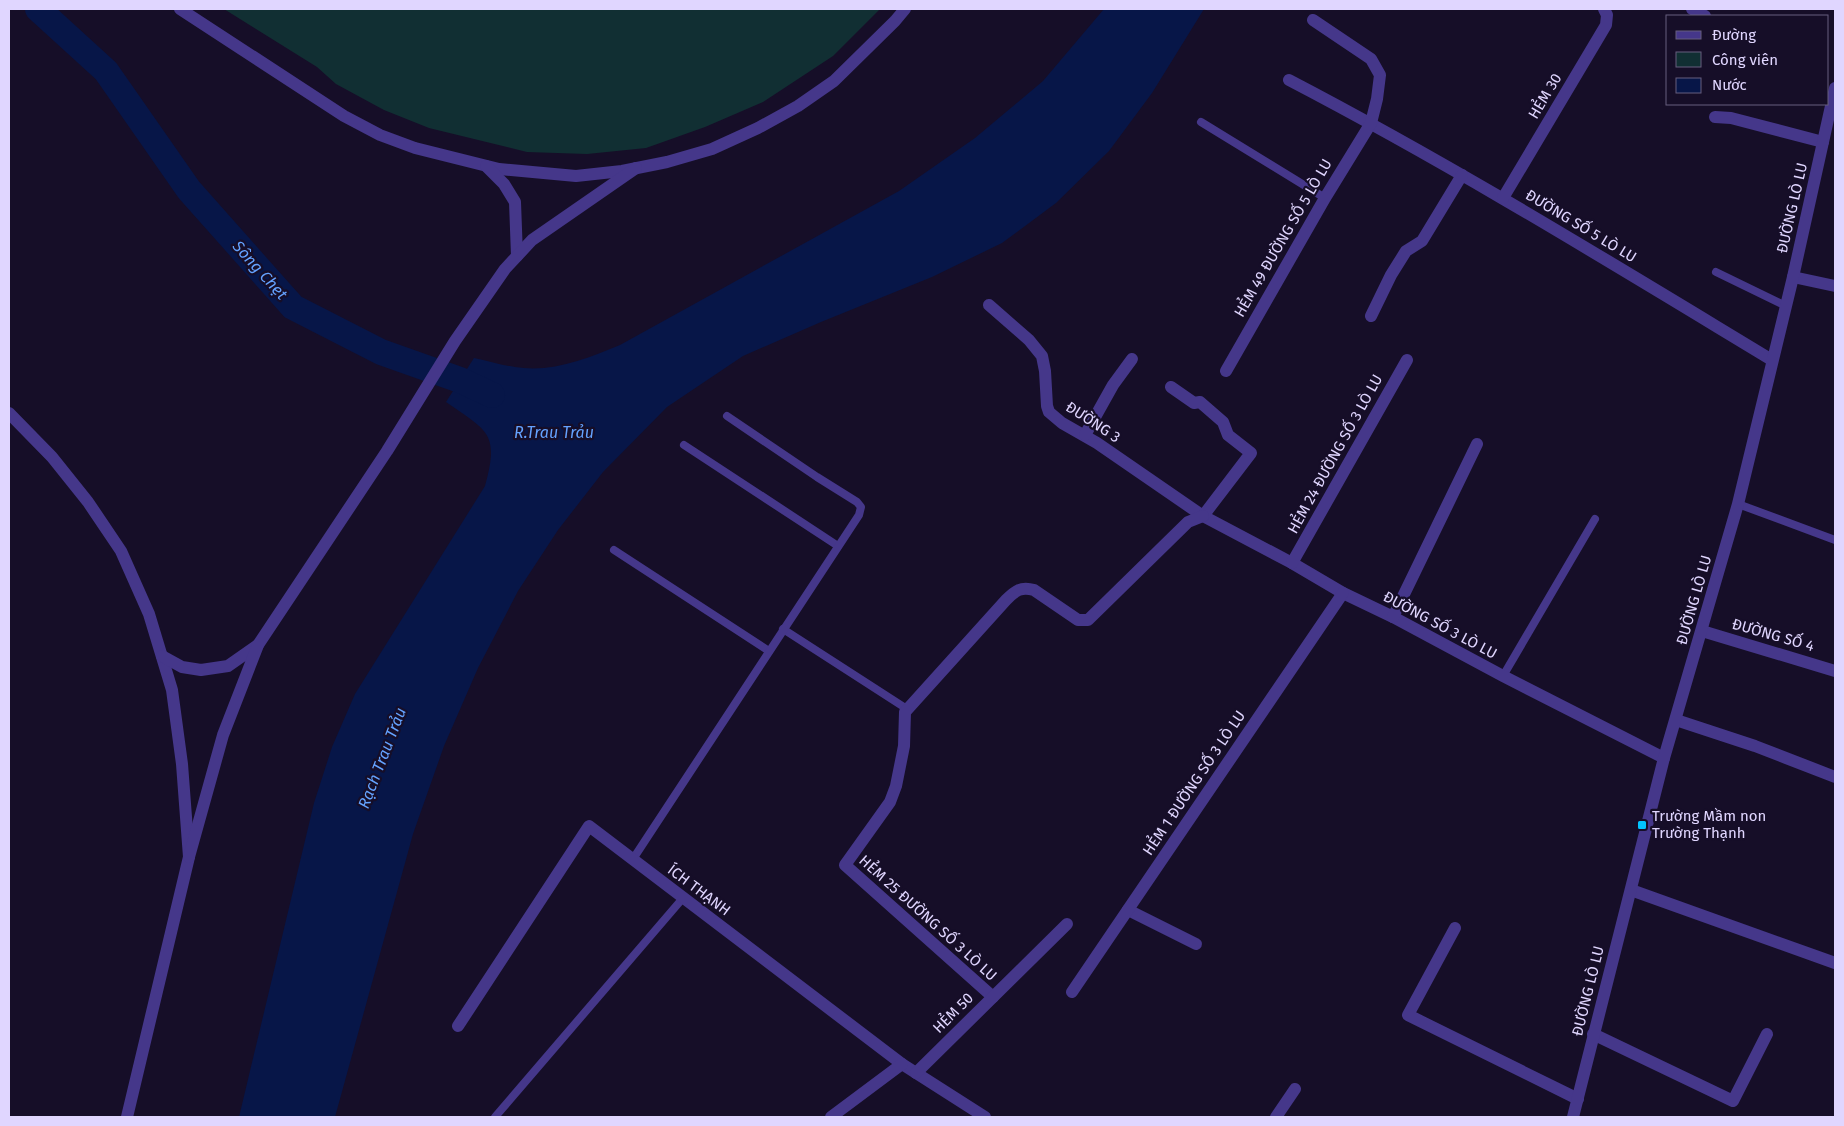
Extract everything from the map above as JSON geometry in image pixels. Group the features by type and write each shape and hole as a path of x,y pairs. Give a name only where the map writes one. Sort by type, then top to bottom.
{"street":[{"path":"180,9 344,116 380,136 415,148 486,165 538,173 576,176 667,162 712,150 758,128 798,106 834,81 905,9"},
{"name":"HẺM 30","path":"1503,198 1606,25 1607,14 1604,9"},
{"path":"1692,9 1703,15"},
{"name":"HẺM 49 ĐƯỜNG SỐ 5 LÒ LU","path":"1226,371 1325,198 1371,123 1380,80 1375,63 1367,55 1313,20"},
{"name":"ĐƯỜNG SỐ 5 LÒ LU","path":"1289,80 1371,123 1503,198 1772,360"},
{"name":"ĐƯỜNG LÒ LU","path":"1573,1117 1664,758 1738,504 1793,277 1823,142 1832,89"},
{"path":"1715,117 1731,118 1823,142"},
{"path":"486,165 504,184 515,202 517,256"},
{"path":"127,1117 189,857 222,735 258,645 455,341 505,269 532,240 636,168"},
{"path":"1371,316 1391,274 1406,251 1422,241 1462,175"},
{"path":"1793,277 1835,286"},
{"name":"ĐƯỜNG 3","path":"989,305 1029,340 1042,356 1049,412 1062,423 1085,435 1204,516"},
{"path":"1085,435 1113,384 1132,358"},
{"name":"HẺM 24 ĐƯỜNG SỐ 3 LÒ LU","path":"1292,563 1407,360"},
{"path":"907,709 1006,600 1018,590 1028,588 1034,590 1055,602 1075,618 1081,621 1088,620 1188,522 1204,516 1251,453 1228,435 1223,422 1200,402 1194,403 1172,387"},
{"path":"9,413 52,457 88,502 121,551 149,614 172,690 182,764 189,857"},
{"path":"1393,617 1477,444"},
{"name":"ĐƯỜNG SỐ 3 LÒ LU","path":"1204,516 1292,563 1343,594 1393,617 1503,676 1664,758"},
{"name":"HẺM 1 ĐƯỜNG SỐ 3 LÒ LU","path":"1072,992 1343,594"},
{"name":"ĐƯỜNG SỐ 4","path":"1702,631 1835,671"},
{"path":"162,656 182,666 201,670 228,666 258,645"},
{"name":"HẺM 25 ĐƯỜNG SỐ 3 LÒ LU","path":"907,709 904,716 906,732 904,746 894,793 890,802 845,865 993,997"},
{"path":"1676,720 1755,746 1835,778"},
{"name":"ÍCH THẠNH","path":"458,1026 589,826 902,1064 986,1117"},
{"path":"1630,890 1835,963"},
{"path":"1128,910 1196,944"},
{"name":"HẺM 50","path":"916,1074 1068,924"},
{"path":"1455,928 1408,1015 1578,1099"},
{"path":"1593,1034 1733,1100 1767,1034"},
{"path":"831,1117 902,1064"},
{"path":"1276,1117 1295,1089"}],"lane":[{"path":"1201,122 1325,198"},
{"path":"1716,272 1786,306"},
{"path":"633,859 859,515 861,508 860,505 727,416"},
{"path":"684,445 838,546"},
{"path":"1738,504 1835,540"},
{"path":"1503,676 1594,519"},
{"path":"614,550 769,651"},
{"path":"783,629 907,709"},
{"path":"495,1117 683,898"}],"green space":[{"path":"224,9 880,9 833,56 763,102 705,127 646,148 587,154 527,152 429,128 384,110 336,84 317,67"}],"water":[{"name":"R.Trau Trảu","path":"1104,9 1204,9 1152,93 1109,151 1056,203 1002,243 932,277 743,356 667,407 603,472 558,530 518,591 478,668 444,746 413,834 335,1117 239,1117 314,803 332,747 355,694 485,486 491,454 487,435 472,420 446,402 474,358 528,368 542,368 582,360 620,345 899,191 975,138 1043,81"}],"waterway":[{"name":"Sông Chẹt","path":"38,9 106,71 189,190 293,307 381,352 460,380 492,395"}],"place":[{"name":"Trường Mầm non Trường Thạnh","path":"1642,825"}],"water label":[{"name":"Rạch Trau Trảu","path":"382,758"}]}
